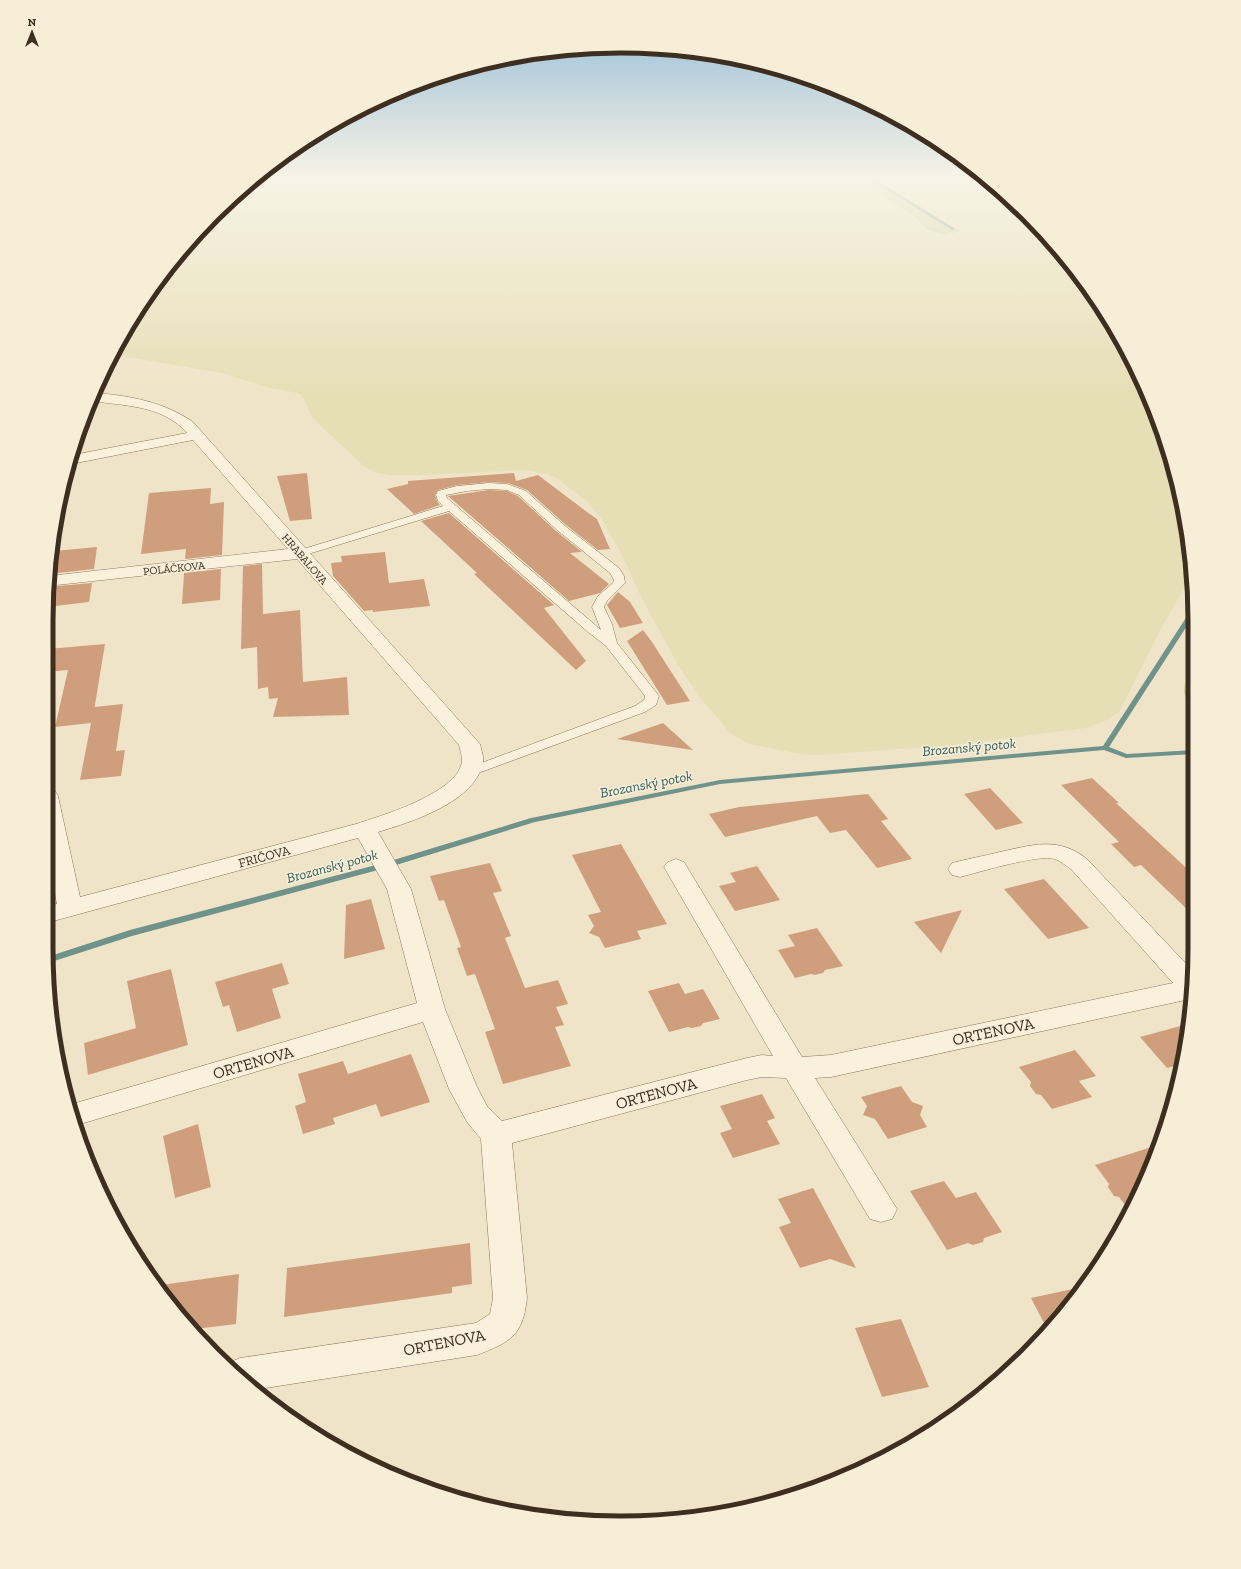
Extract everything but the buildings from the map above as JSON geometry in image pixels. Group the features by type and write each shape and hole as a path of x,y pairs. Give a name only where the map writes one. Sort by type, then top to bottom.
{"street":[{"name":"HRABALOVA","path":"99,398 131,402 161,410 180,419 196,435 470,744 474,756 470,772"},
{"path":"77,459 196,435"},
{"name":"POLÁČKOVA","path":"54,580 301,554"},
{"name":"FRIČOVA","path":"53,913 364,829 414,813 433,804 456,788 470,772"},
{"path":"53,829 70,909"},
{"path":"364,829 399,889 432,1009 463,1089 477,1114 496,1135"},
{"name":"ORTENOVA","path":"960,869 1036,851 1049,850 1070,856 1187,983"},
{"path":"676,867 794,1068 881,1209"},
{"name":"ORTENOVA","path":"245,1374 477,1339 492,1334 503,1326 509,1313 510,1298 496,1135 747,1069 762,1066 794,1068 831,1066 1187,988"},
{"name":"ORTENOVA","path":"78,1114 432,1009"}],"lane":[{"path":"470,772 640,709 651,702 652,699 650,693 611,643 592,629 451,507 442,499 442,493 456,490 495,487 516,489 568,534 610,566 620,579 619,583 602,597 598,607 606,624 611,643"},
{"path":"301,554 451,507"}],"shaded area":[{"path":"191,249 1050,249 1071,275 1112,337 1145,403 1169,474 1183,546 1187,583 1162,627 1120,711 1107,720 1086,728 954,745 817,755 795,753 750,744 731,734 702,700 678,665 641,597 621,553 601,518 587,501 558,479 547,474 524,470 425,475 389,475 374,472 364,466 325,430 312,416 300,394 270,388 222,373 120,356 129,337 149,305 170,275"}],"green space":[{"path":"1188,677 1188,703 1184,689"}],"waterway":[{"name":"Brozanský potok","path":"1105,748 1188,619"},
{"name":"Brozanský potok","path":"53,958 130,933 390,864 534,820 720,782 1105,748"},
{"path":"1105,748 1126,756 1188,752"}]}
